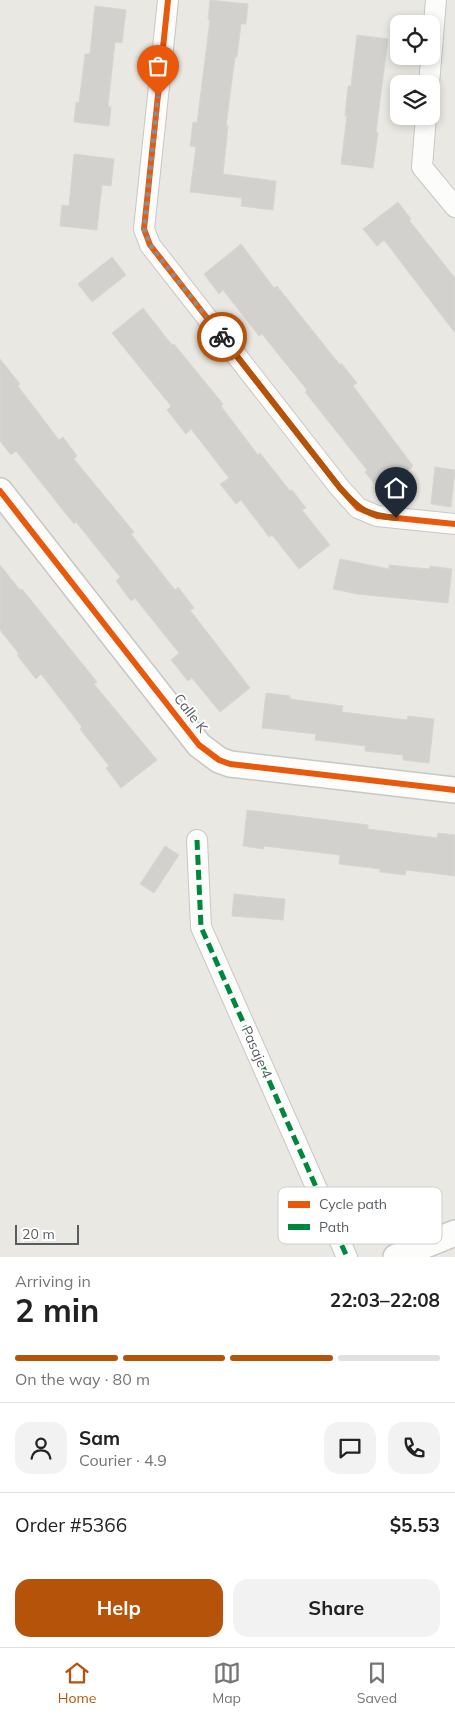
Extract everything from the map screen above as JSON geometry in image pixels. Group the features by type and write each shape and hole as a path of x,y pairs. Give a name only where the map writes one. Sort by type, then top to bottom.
{"street":[{"path":"168,0 144,229 150,245 340,488 358,508 377,516 455,524"},
{"path":"430,75 436,0"},
{"path":"425,125 422,166 455,208"},
{"name":"Calle K","path":"0,491 200,745 219,760 230,764 455,790"},
{"name":"Pasaje 4","path":"197,840 201,927 316,1187"},
{"path":"442,1238 455,1233"},
{"name":"Pasaje 4","path":"341,1244 347,1257"},
{"path":"396,1257 428,1244"}],"building":[{"path":"210,0 248,4 246,24 241,24 237,57 235,57 226,126 228,126 223,174 276,181 273,210 241,206 242,198 190,192 196,147 190,146 193,122 197,123 210,20 208,20"},
{"path":"95,6 126,10 122,43 115,42 108,106 111,107 109,126 74,122 76,102 79,103 85,54 90,54"},
{"path":"357,35 388,39 373,168 341,164 347,116 345,116 348,86 351,86"},
{"path":"74,154 114,159 111,186 102,185 97,230 60,226 62,205 69,206"},
{"path":"398,202 411,219 409,220 455,278 455,333 384,240 377,246 363,229"},
{"path":"241,244 274,288 277,286 340,365 341,363 357,383 353,386 413,466 381,492 365,472 367,470 305,392 307,390 262,334 259,336 223,290 219,294 204,274"},
{"path":"112,257 126,275 92,302 78,284"},
{"path":"143,308 223,404 221,406 258,455 260,453 290,491 292,490 306,508 302,510 330,545 299,569 272,535 269,537 241,500 236,504 220,484 229,478 191,429 186,434 167,410 171,406 112,333"},
{"path":"0,359 59,440 63,437 77,456 74,459 134,532 131,534 175,590 178,587 194,608 190,610 250,688 220,712 192,678 188,681 171,660 179,653 135,598 131,601 116,581 120,577 76,522 74,524 16,451 11,455 0,441"},
{"path":"435,467 455,470 451,507 431,504"},
{"path":"340,559 389,569 389,565 429,569 430,566 452,569 448,603 357,594 333,589"},
{"path":"0,565 20,590 22,589 97,682 94,684 157,760 121,788 106,768 109,766 80,729 82,727 41,674 36,679 0,630"},
{"path":"266,693 290,696 290,699 343,706 342,712 407,720 408,716 434,719 429,763 403,760 403,755 365,751 365,746 315,740 316,734 262,728"},
{"path":"247,810 368,825 368,829 437,838 438,833 455,835 455,876 406,870 405,875 380,872 380,869 339,864 340,855 264,846 264,849 243,846"},
{"path":"165,846 179,855 154,893 140,884"},
{"path":"234,894 285,899 283,920 232,916"}],"marked path":[{"path":"197,840 201,927 316,1187"},
{"path":"341,1244 347,1257"}],"cycle path":[{"path":"168,0 144,229 150,245 340,488 358,508 377,516 455,524"},
{"path":"0,491 199,745 219,760 230,764 455,790"}],"way so far":[{"path":"158,96 144,229 150,245 222,337"}],"route":[{"path":"222,337 340,488 358,508 377,516 396,518"}]}
